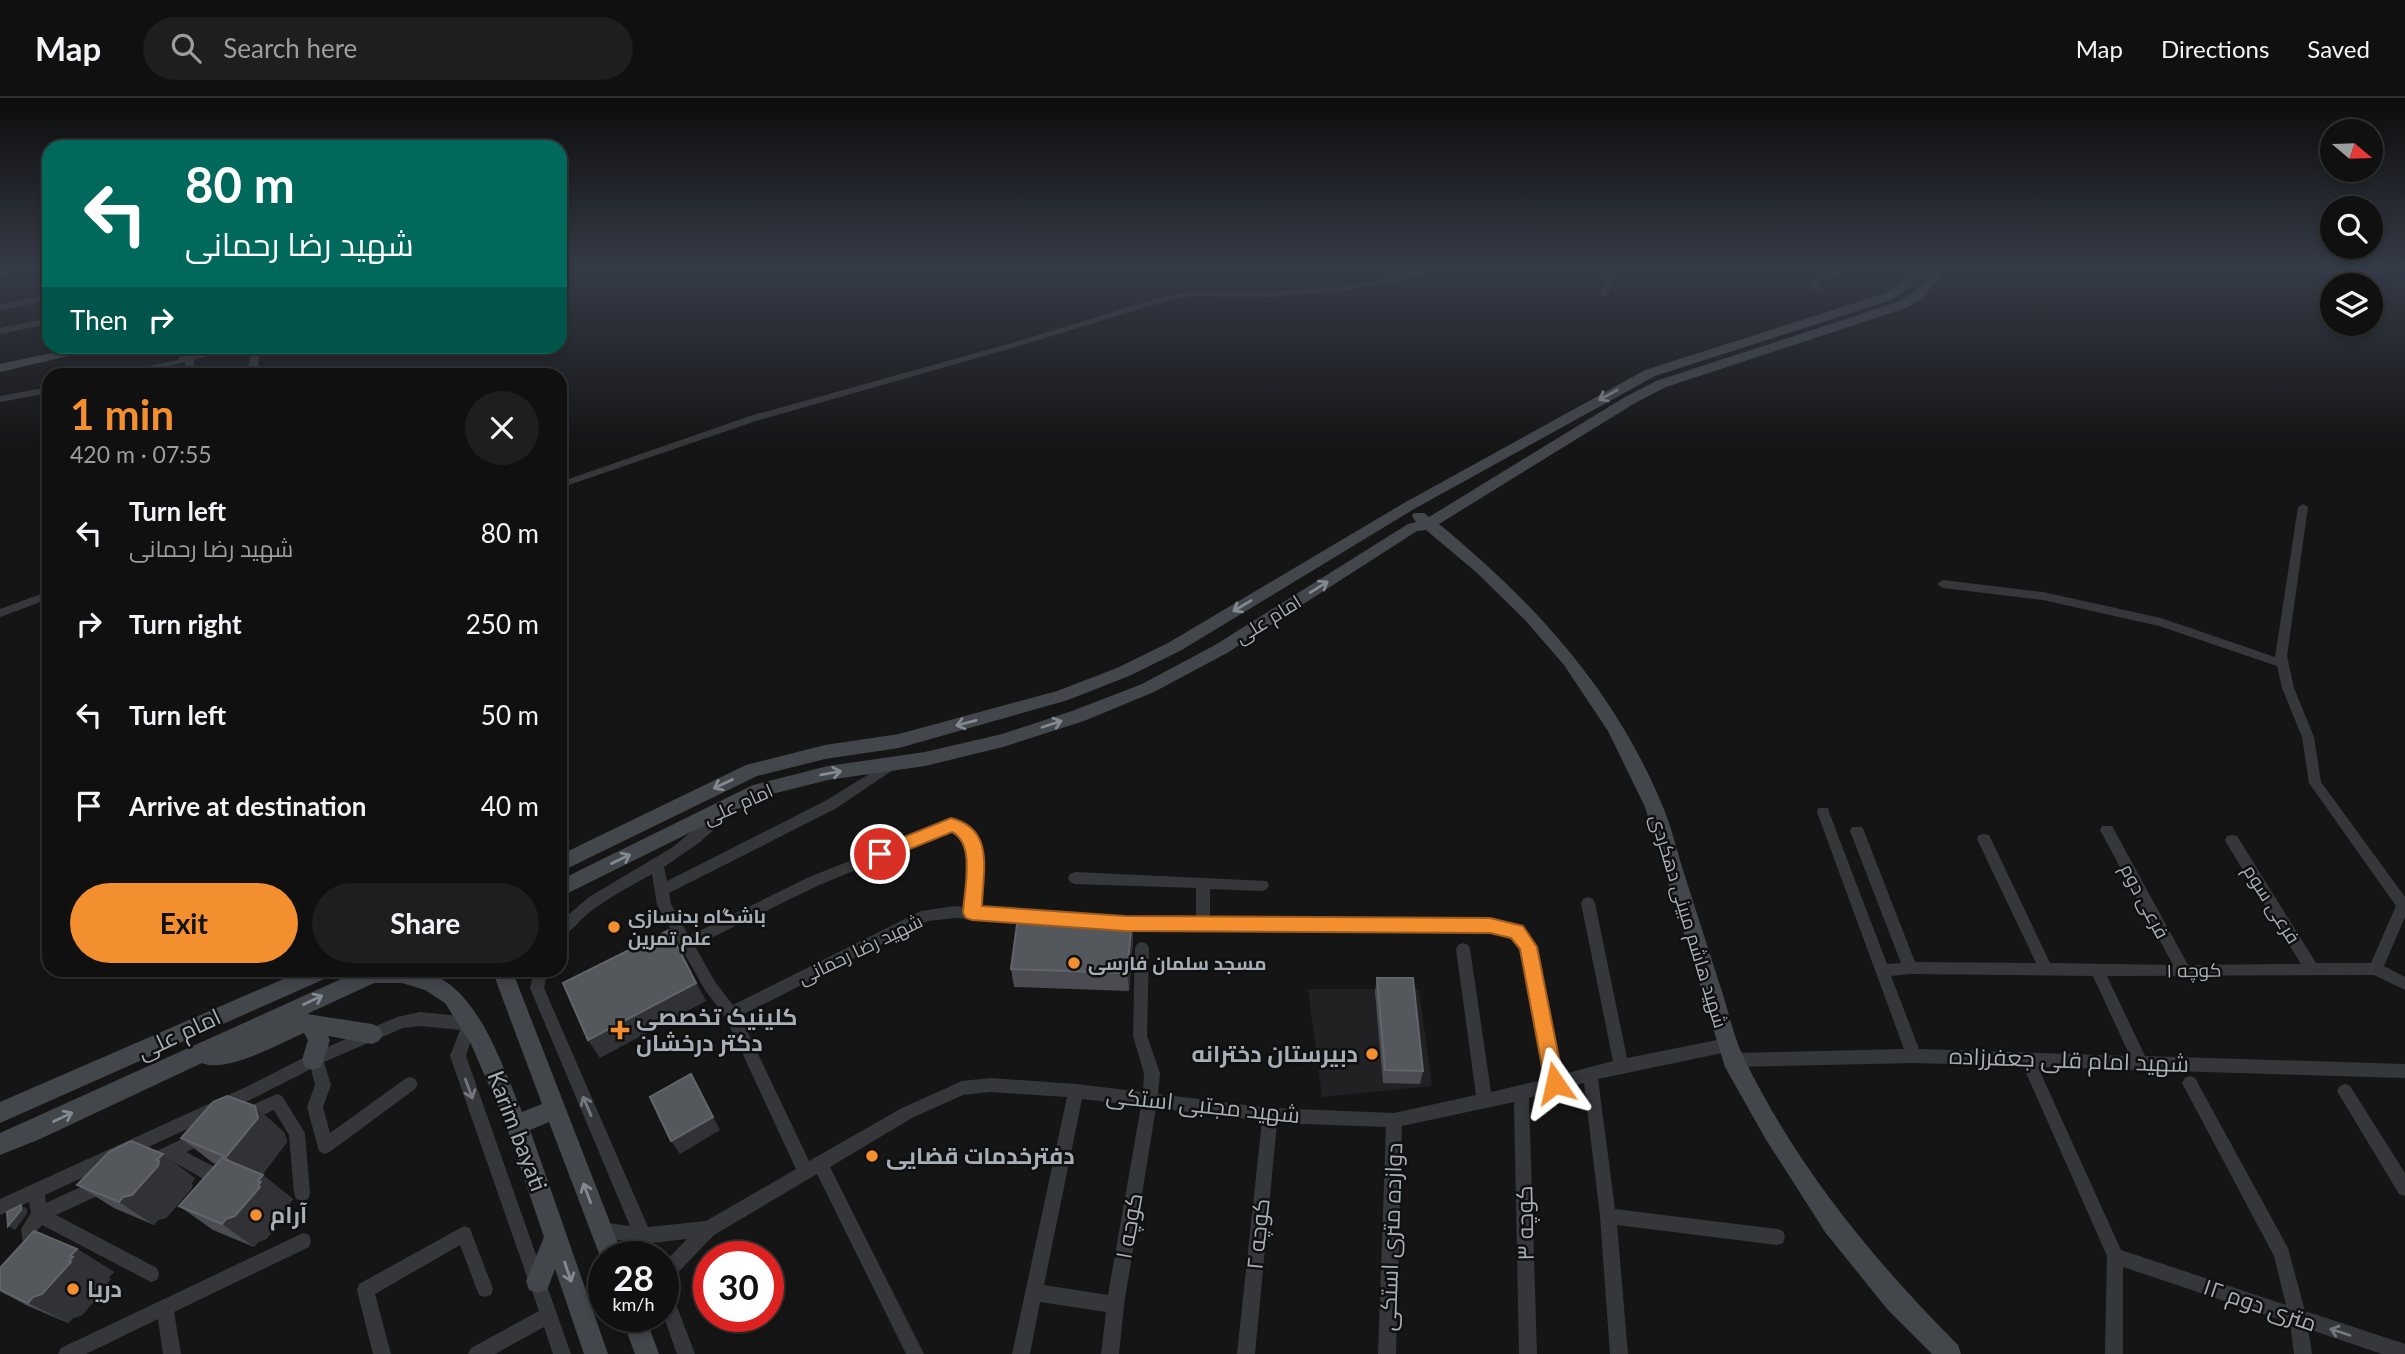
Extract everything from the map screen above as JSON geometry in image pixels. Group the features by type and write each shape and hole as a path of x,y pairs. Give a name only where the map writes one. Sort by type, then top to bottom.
{"main road":[{"name":"امام علی","path":"567,861 752,770 825,752 900,741 1062,695 1123,672 1174,647 1409,506 1654,379 1797,329"},
{"name":"امام علی","path":"567,886 759,790 828,773 893,765 1003,740 1078,716 1148,688 1221,649 1413,527 1427,524 1630,400 1654,379 1823,329"},
{"path":"0,368 67,354"},
{"name":"شهید هاشم مبینی دهکردی","path":"1409,506 1482,568 1531,616 1570,661 1615,728 1654,807 1730,1052 1773,1131 1833,1224 1897,1301 1948,1354"},
{"path":"752,770 759,790"},
{"name":"امام علی","path":"0,1113 308,977"},
{"name":"امام علی","path":"0,1144 32,1132 365,977"},
{"name":"Karim bayati","path":"412,977 431,983 452,997 495,1070 517,1125 596,1354"},
{"name":"Karim bayati","path":"505,977 605,1241"},
{"path":"172,1066 244,1049 308,1024 372,1034"},
{"path":"308,1024 319,1040 314,1060"},
{"path":"517,1125 554,1109"},
{"path":"538,1281 556,1237"},
{"path":"639,1332 647,1354"}],"street":[{"path":"567,483 781,410 1064,329"},
{"path":"152,368 181,362 187,354"},
{"path":"0,399 42,391"},
{"path":"2303,507 2281,656 2288,688 2308,737 2315,783 2403,905 2376,969 2405,984"},
{"path":"1943,584 2043,596 2161,622 2283,664"},
{"path":"0,613 42,598"},
{"path":"662,890 830,805 893,765"},
{"path":"567,924 593,899 657,865 690,842 733,804"},
{"path":"1823,812 1914,1056"},
{"path":"685,944 811,882 951,825 961,828 973,841 972,913"},
{"name":"فرعی دوم","path":"2107,830 2183,971"},
{"path":"1857,831 1910,968"},
{"path":"1984,839 2046,970"},
{"name":"فرعی سوم","path":"2232,839 2312,969"},
{"path":"657,865 664,905 710,986 731,1013 915,1354"},
{"path":"1075,878 1262,885"},
{"path":"1203,883 1203,923"},
{"path":"1588,903 1621,1066"},
{"name":"شهید رضا رحمانی","path":"731,1013 926,915 972,913 1093,921 1490,926 1517,932 1528,947 1555,1083"},
{"name":"کوچه ۱","path":"1110,1354 1115,1305 1150,1099 1152,1073 1139,1036 1142,948"},
{"path":"1463,949 1484,1100"},
{"name":"کوچه ۱","path":"1882,971 1910,968 2183,971 2376,969"},
{"path":"2097,970 2140,1062"},
{"path":"539,977 537,988 643,1236"},
{"path":"0,1207 314,1060 402,1022 420,1019 469,1024 458,1056 562,1354"},
{"name":"شهید امام قلی جعفرزاده","path":"1730,1052 2405,1071"},
{"name":"شهید مجتبی استکی","path":"708,1229 906,1113 962,1088 990,1085 1076,1091 1270,1115 1394,1120 1521,1093 1621,1066 1730,1052"},
{"path":"2027,1059 2115,1256 2114,1354"},
{"path":"314,1060 323,1085 315,1107 326,1146 410,1084"},
{"path":"1590,1074 1608,1216 1619,1354"},
{"path":"2190,1083 2282,1254 2298,1319 2303,1354"},
{"path":"1021,1354 1076,1091"},
{"path":"2345,1091 2405,1188"},
{"name":"کوچه ۳","path":"1521,1093 1528,1354"},
{"path":"33,1263 29,1229 39,1215 277,1101 297,1133 302,1194"},
{"name":"کوچه ۲","path":"1246,1354 1270,1115"},
{"name":"دوازده متری استکی","path":"1387,1354 1394,1120"},
{"path":"170,1152 230,1184"},
{"path":"36,1191 39,1215"},
{"path":"39,1215 151,1274"},
{"path":"1608,1216 1777,1237"},
{"path":"601,1230 643,1236 708,1229"},
{"path":"679,1260 708,1229"},
{"path":"382,1354 365,1290 464,1234 485,1289"},
{"path":"67,1354 303,1241"},
{"name":"۱۲ متری دوم","path":"2115,1256 2405,1353"},
{"path":"1033,1292 1115,1305"},
{"path":"165,1307 172,1354"},
{"path":"477,1354 549,1315"},
{"path":"678,1332 686,1354"}],"shaded area":[{"name":"دبیرستان دخترانه","path":"1308,989 1419,989 1432,1086 1322,1097"}],"building":[{"name":"مسجد سلمان فارسی","path":"1018,917 1132,920 1127,973 1011,969"},
{"name":"کلینیک تخصصی دکتر درخشان","path":"669,930 696,983 588,1040 563,983"},
{"name":"دبیرستان دخترانه","path":"1377,978 1413,978 1423,1071 1385,1070"},
{"path":"691,1074 713,1117 671,1141 650,1097"},
{"path":"227,1096 255,1106 258,1118 226,1157 181,1138 213,1102"},
{"path":"131,1141 163,1154 157,1160 158,1166 132,1195 123,1197 119,1202 77,1185 109,1152"},
{"path":"222,1158 263,1175 258,1181 261,1182 258,1186 260,1187 235,1216 226,1219 222,1224 179,1206"},
{"path":"21,1205 21,1210 8,1226 7,1212"},
{"path":"34,1231 77,1249 70,1256 73,1257 69,1261 71,1262 42,1294 33,1297 28,1303 0,1290 0,1268"}],"place":[{"name":"باشگاه بدنسازی علم تمرین","path":"614,927"},
{"name":"مسجد سلمان فارسی","path":"1074,963"},
{"name":"کلینیک تخصصی دکتر درخشان","path":"620,1030"},
{"name":"دبیرستان دخترانه","path":"1372,1054"},
{"name":"دفترخدمات قضایی","path":"872,1156"},
{"name":"آرام","path":"256,1215"},
{"name":"دریا","path":"73,1289"}],"route":[{"path":"880,854 951,825 961,828 973,841 975,855 972,913 1125,923 1490,926 1517,932 1528,947 1555,1083"}]}
